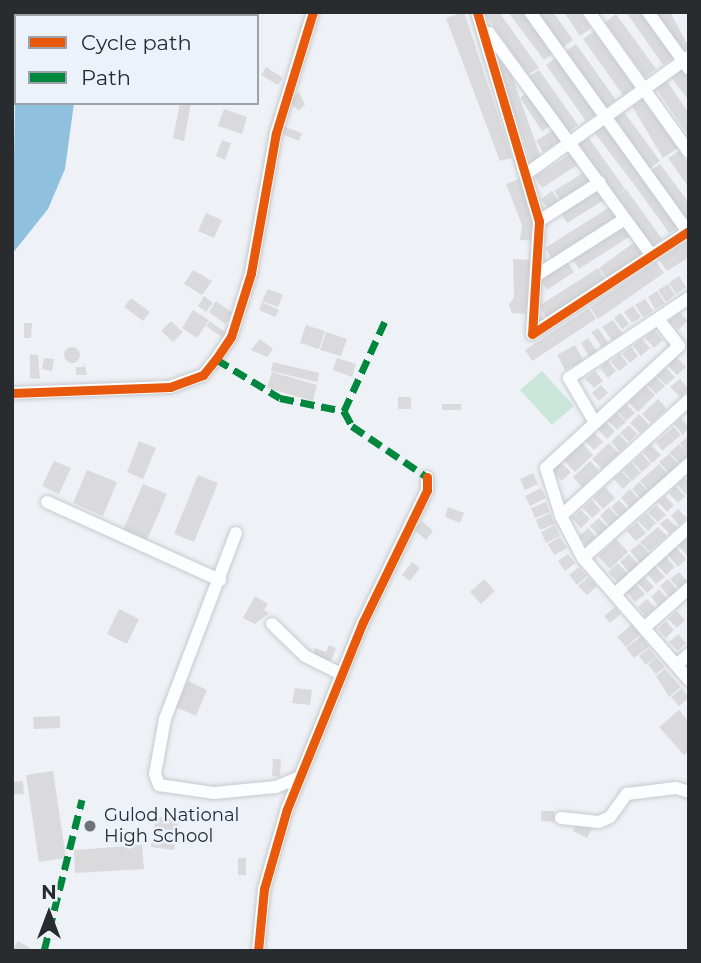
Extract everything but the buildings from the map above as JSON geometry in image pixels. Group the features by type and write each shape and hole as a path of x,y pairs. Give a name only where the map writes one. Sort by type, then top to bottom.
{"street":[{"path":"12,393 170,387 203,375 216,359 231,337 251,273 276,133 313,12"},
{"path":"480,18 539,221 534,335 688,232 530,12"},
{"path":"589,12 689,152"},
{"path":"526,174 644,88 687,63 648,12"},
{"path":"480,18 652,256"},
{"path":"539,221 600,182"},
{"path":"537,275 625,219"},
{"path":"594,421 568,380 689,298"},
{"path":"658,319 679,346 594,421 546,468 561,516 583,558 689,680"},
{"path":"561,516 689,400"},
{"path":"583,558 689,464"},
{"path":"258,951 264,889 299,777 341,674 427,490 427,477"},
{"path":"47,502 220,580"},
{"path":"615,594 689,527"},
{"path":"236,533 165,719 155,761 159,785 214,793 276,787 299,777"},
{"path":"644,628 689,588"},
{"path":"272,624 305,656 341,674"},
{"path":"677,665 689,654"},
{"path":"561,818 598,822 610,817 627,794 676,788 689,792"}],"green space":[{"path":"542,371 574,406 552,425 520,390"}],"water":[{"path":"15,105 74,105 65,169 48,209 12,254"}],"marked path":[{"path":"216,359 280,398 344,411 386,319"},
{"path":"344,411 352,426 427,477"},
{"path":"44,951 82,800"}],"cycle path":[{"path":"12,393 170,387 203,375 216,359 231,337 251,273 276,133 313,12"},
{"path":"477,12 539,221 532,334 689,231"},
{"path":"258,951 264,889 287,809 363,622 427,490 427,477"}],"place":[{"name":"Gulod National High School","path":"90,826"}]}
